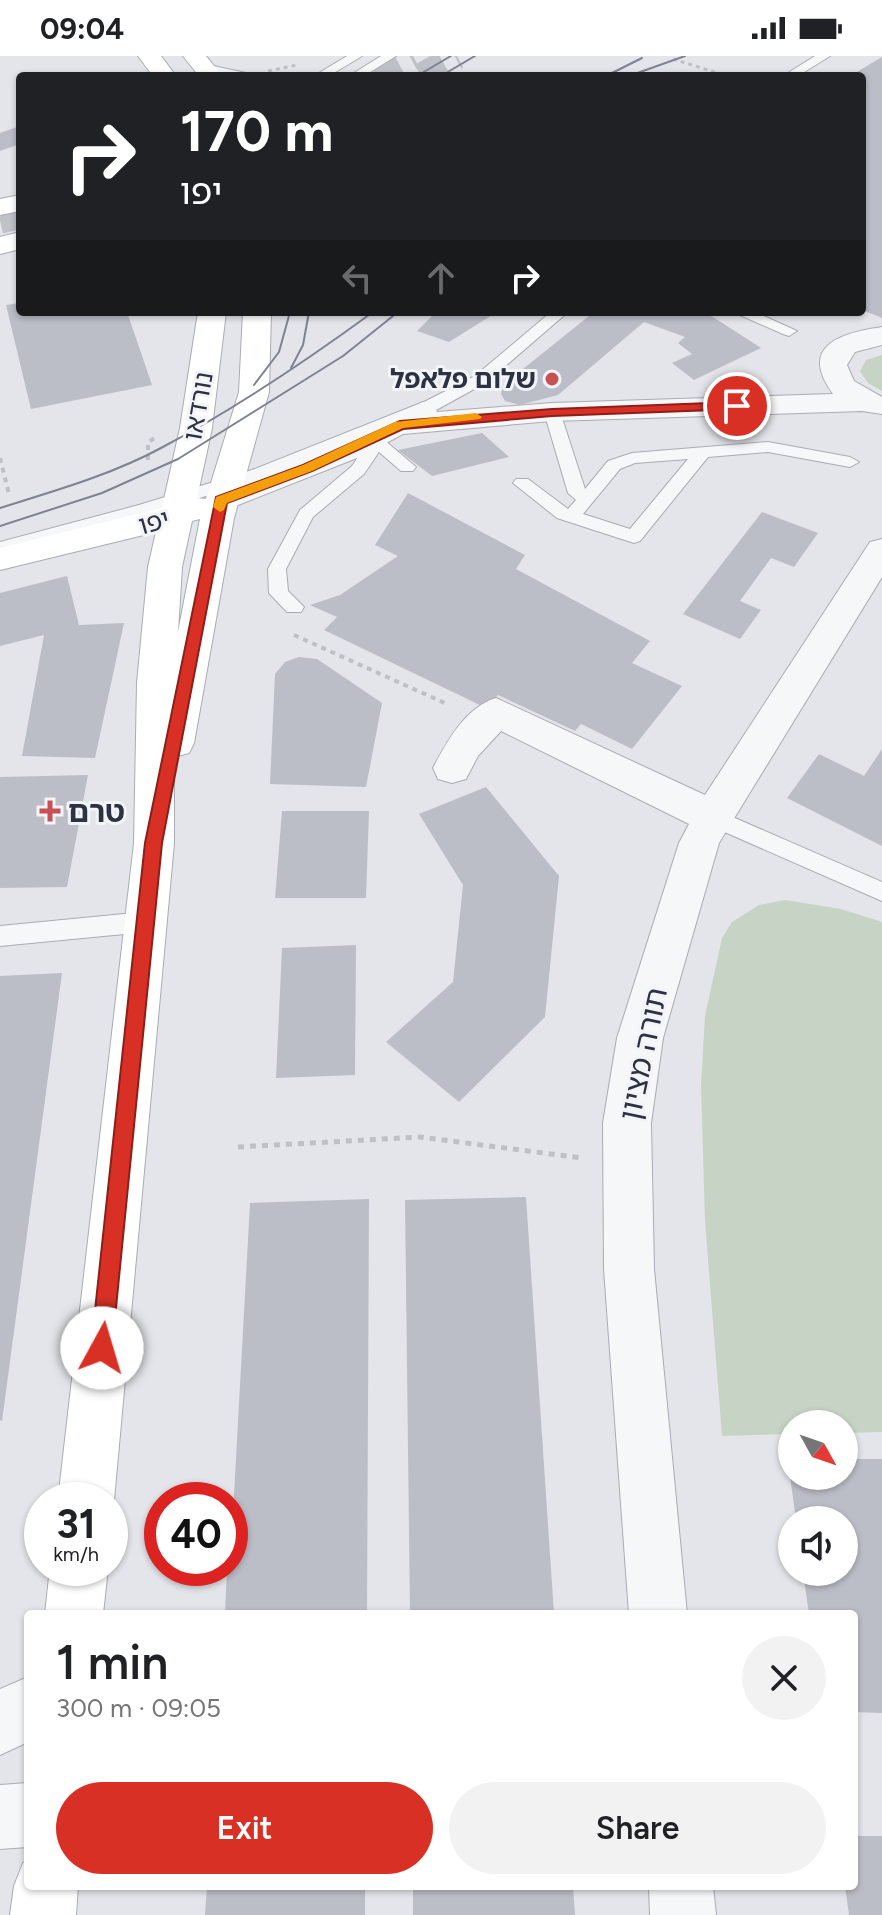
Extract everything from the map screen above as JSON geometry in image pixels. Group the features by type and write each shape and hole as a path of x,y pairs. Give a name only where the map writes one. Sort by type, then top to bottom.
{"street":[{"path":"149,56 162,72"},
{"name":"נורדאו","path":"154,843 156,683 165,567 196,428 211,316"},
{"name":"נורדאו","path":"154,843 224,492 256,384 257,316"},
{"path":"873,405 839,385 832,374 832,359 848,343 882,336"},
{"name":"יפו","path":"0,559 74,543 224,492 295,474 387,432 432,405"},
{"path":"387,432 552,412 873,405"},
{"path":"74,543 125,546 148,554 165,567"},
{"name":"תורה מציון","path":"658,1610 629,1269 627,1123 640,1038 699,843 712,817 882,550"},
{"path":"452,768 464,746 496,712 712,817"},
{"path":"88,1482 154,843"},
{"path":"74,1610 77,1586"},
{"path":"0,1724 24,1709"},
{"path":"0,1817 24,1815"},
{"path":"43,1915 46,1890"},
{"path":"681,1890 683,1915"}],"lane":[{"path":"328,72 356,56"},
{"path":"362,72 390,56"},
{"path":"796,72 824,56"},
{"path":"203,67 225,72"},
{"name":"יפו","path":"224,492 389,420 432,405 481,379 555,316"},
{"path":"751,316 789,331"},
{"path":"552,412 577,493 587,499"},
{"path":"294,607 279,593 277,569 306,514 358,470 387,432 407,467"},
{"path":"572,516 614,465 632,458 768,447 850,462"},
{"path":"522,483 563,514 634,537 702,453"},
{"name":"יפו","path":"0,548 176,508"},
{"path":"712,817 882,892"},
{"path":"0,936 145,922"}],"path":[{"path":"673,59 714,72"},
{"path":"257,71 281,70 305,61"},
{"path":"0,458 9,494"},
{"path":"294,635 486,722"},
{"path":"238,1147 420,1137 626,1164"}],"green space":[{"path":"882,355 882,391 868,383 860,371 866,360"},
{"path":"785,900 841,909 882,922 882,1432 858,1433 858,1410 778,1410 778,1434 722,1436 705,1221 701,1086 705,1016 722,938 732,922 759,905"}],"building":[{"path":"882,57 882,318 866,312 866,72 857,72"},
{"path":"16,127 16,145 0,151 0,133"},
{"path":"16,304 16,316 128,316 152,385 31,409 6,305"},
{"path":"432,316 491,316 449,342 417,331"},
{"path":"589,316 710,316 761,348 694,380 672,363 692,354 678,343 685,337 644,322 558,395 520,405 505,401 501,394 503,385"},
{"path":"482,433 509,457 432,476 398,450"},
{"path":"408,493 525,555 516,569 650,641 632,663 682,686 632,749 581,724 575,731 498,695 486,708 324,630 337,617 310,605 340,595 398,556 375,545"},
{"path":"762,512 818,533 794,567 771,558 740,601 761,610 740,639 683,614"},
{"path":"67,576 79,625 124,623 95,758 22,756 44,635 0,646 0,593"},
{"path":"299,657 317,659 382,703 366,787 270,784 275,674 285,662"},
{"path":"882,749 882,846 787,798 819,754 864,776"},
{"path":"88,775 67,887 0,888 0,777"},
{"path":"486,787 559,876 545,1017 459,1102 386,1042 453,982 463,885 419,814"},
{"path":"282,811 369,811 366,898 275,898"},
{"path":"356,945 355,1075 276,1078 282,948"},
{"path":"62,973 2,1421 0,976"},
{"path":"526,1197 554,1610 410,1610 405,1200"},
{"path":"369,1199 367,1610 225,1610 226,1586 248,1586 248,1482 235,1482 250,1203"},
{"path":"858,1459 882,1459 882,1713 858,1712 858,1610 808,1610 805,1586 858,1586 858,1506 794,1506 792,1490 858,1490"},
{"path":"858,1836 882,1836 882,1915 849,1915 846,1890 858,1890"},
{"path":"207,1890 365,1890 365,1915 205,1915"},
{"path":"413,1890 573,1890 575,1915 413,1915"}],"tunnel":[{"path":"383,72 413,56"},
{"path":"428,72 457,56"},
{"path":"0,221 16,217"}],"tram line":[{"path":"424,72 451,56"},
{"path":"448,72 475,56"},
{"path":"640,72 685,56"},
{"path":"614,72 642,58"},
{"path":"254,385 279,352 289,316"},
{"path":"291,368 303,345 308,316"},
{"path":"0,508 142,458 270,384 367,316"},
{"path":"0,526 102,493 178,459 343,356 393,316"}],"slow traffic":[{"path":"220,507 221,500 308,468 400,425 476,417"}],"place":[{"name":"שלום פלאפל","path":"552,379"},
{"name":"טרם","path":"50,811"}],"route":[{"path":"102,1348 154,843 221,500 308,468 400,425 552,412 737,406"}]}
